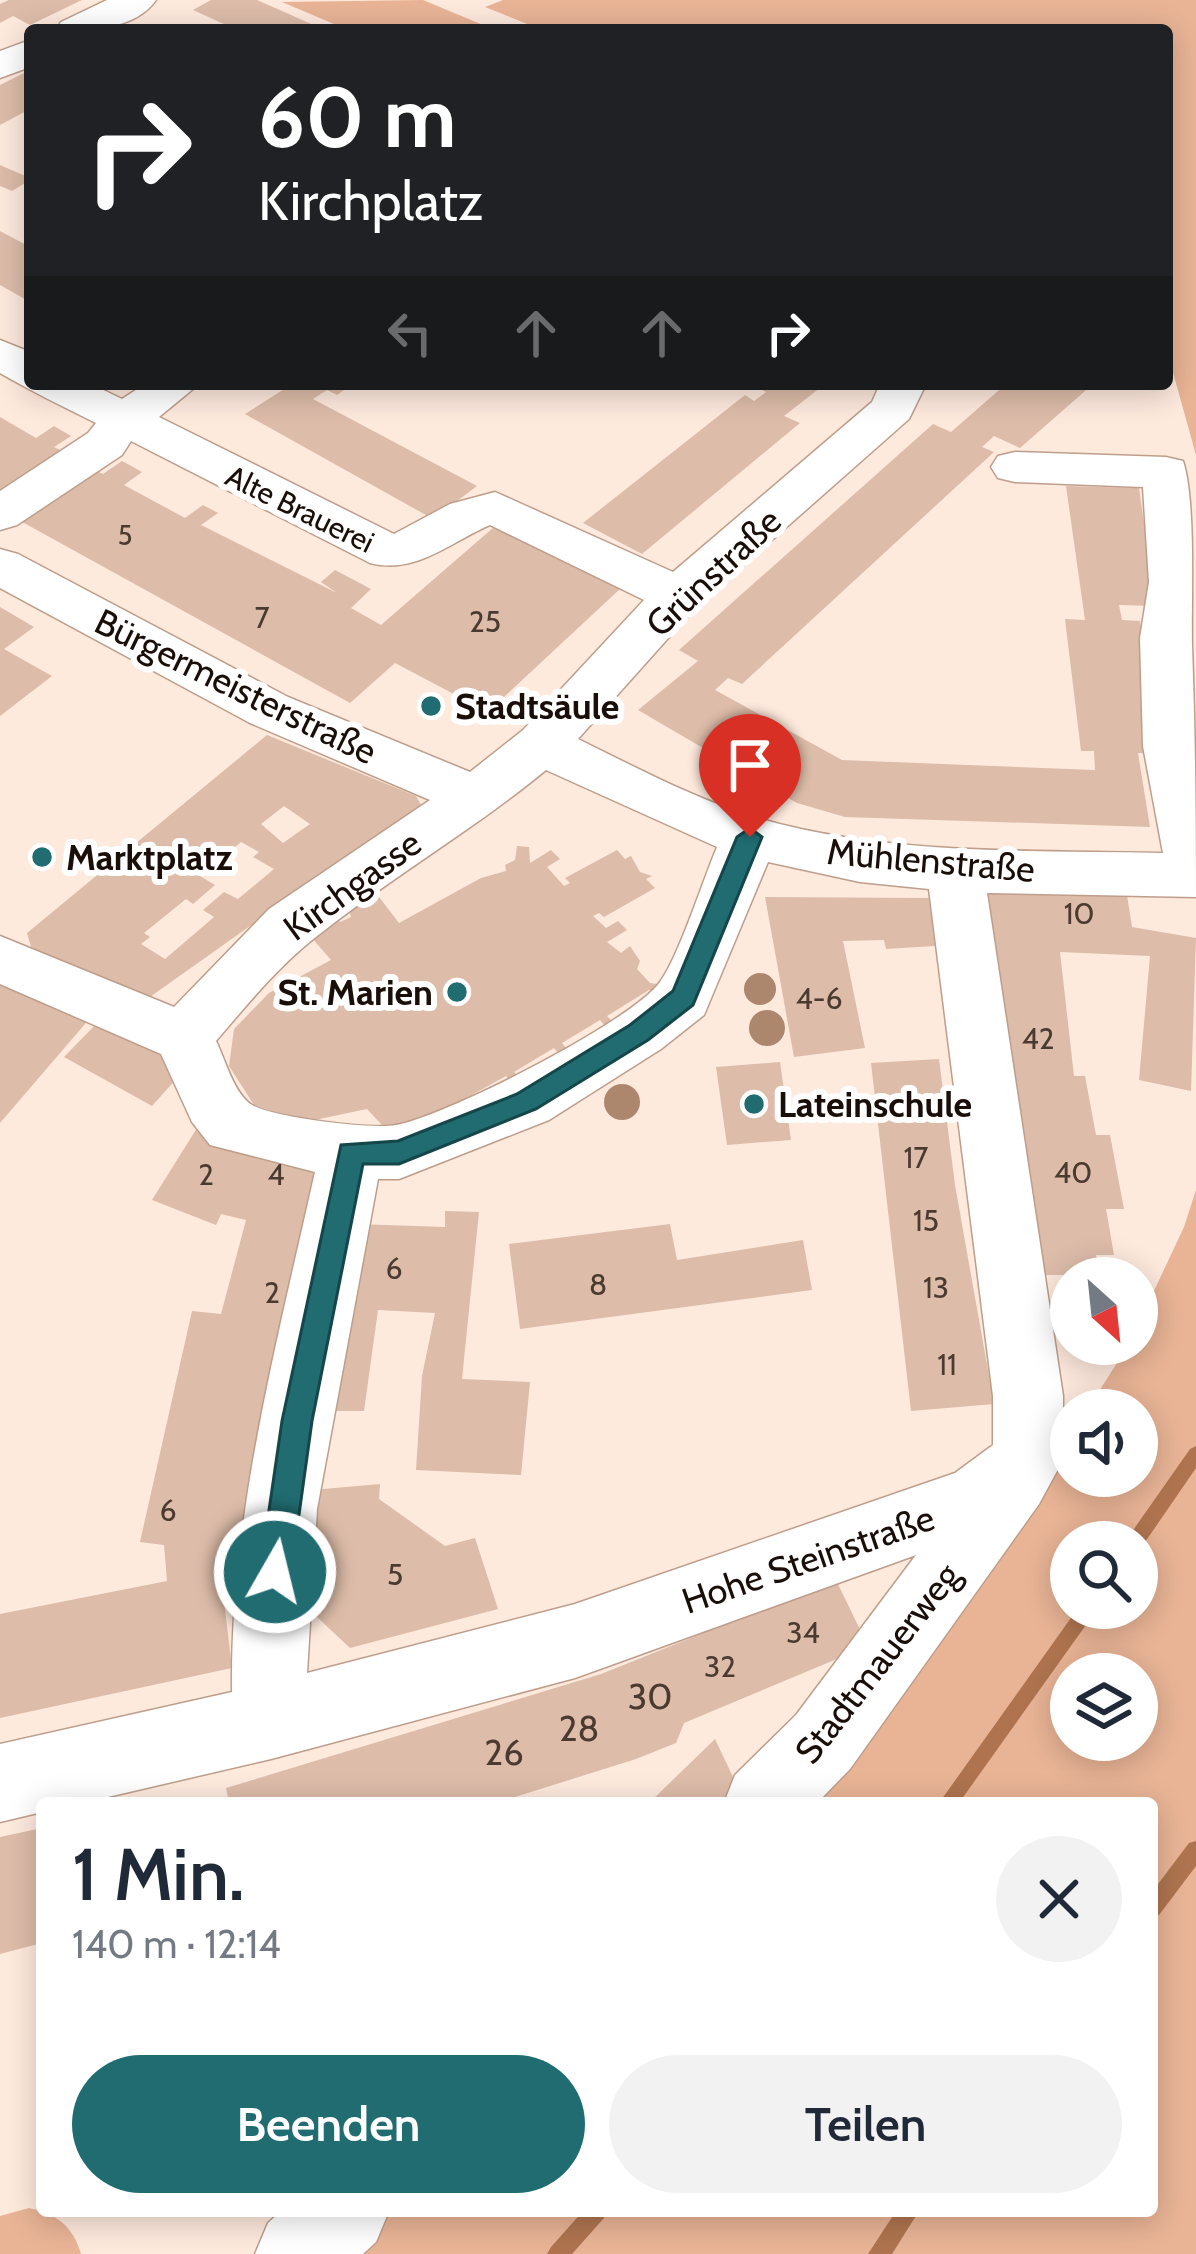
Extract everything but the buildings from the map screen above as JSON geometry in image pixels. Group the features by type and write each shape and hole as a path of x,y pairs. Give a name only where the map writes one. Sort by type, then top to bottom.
{"street":[{"path":"87,24 129,4 158,24"},
{"name":"Alte Brauerei","path":"65,390 388,551 413,549 469,510 495,508 678,596"},
{"path":"3,512 105,444 122,421 167,390"},
{"name":"Grünstraße","path":"542,744 678,596 898,396"},
{"path":"1016,467 1166,472 1174,582 1166,638 1170,746 1191,859"},
{"name":"Bürgermeisterstraße","path":"0,566 269,710 476,797"},
{"name":"Mühlenstraße","path":"542,744 750,837 848,857 960,869 1191,859"},
{"name":"Kirchgasse","path":"184,1036 290,925 476,797 542,744"},
{"path":"0,958 184,1036 214,1104 232,1127 351,1153 399,1152 526,1102 683,998 750,837"},
{"path":"960,869 957,899 1028,1396 1028,1460"},
{"path":"271,1721 268,1671 275,1572 297,1421 351,1153"},
{"name":"Hohe Steinstraße","path":"0,1784 271,1721 574,1641 978,1499 1028,1460"},
{"name":"Stadtmauerweg","path":"769,1797 823,1742 1028,1460"},
{"path":"299,2254 339,2217"}],"shaded area":[{"path":"423,0 481,24 334,24 282,2"},
{"path":"503,0 1196,0 1196,455 1173,373 1173,24 527,24 485,7"},
{"path":"1196,1190 1196,2254 342,2254 380,2217 1158,2217 1158,1797 797,1797 1050,1461 1050,1497 1158,1497 1158,1389 1100,1389 1116,1365 1158,1365 1158,1282"},
{"path":"29,2208 36,2210 36,2217 53,2217 73,2236 81,2254 0,2254 0,2216"}],"waterway":[{"path":"1150,1521 1196,1454"},
{"path":"952,1797 1074,1629"},
{"path":"1158,1900 1196,1850"},
{"path":"558,2254 592,2217"},
{"path":"879,2254 905,2217"}],"place":[{"name":"Stadtsäule","path":"431,706"},
{"name":"Marktplatz","path":"42,857"},
{"name":"St. Marien","path":"457,992"},
{"name":"Lateinschule","path":"754,1104"}],"route":[{"path":"275,1572 297,1421 351,1153 399,1152 526,1102 639,1033 683,998 750,837"}]}
